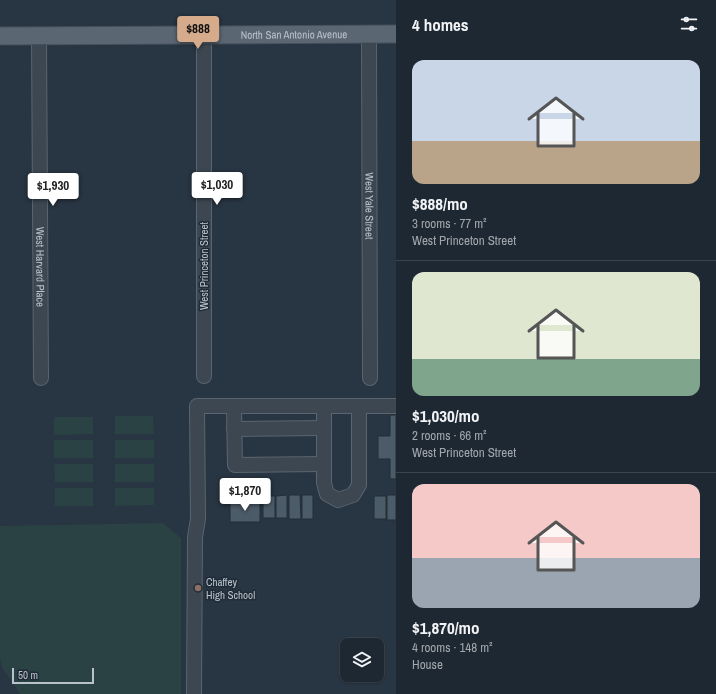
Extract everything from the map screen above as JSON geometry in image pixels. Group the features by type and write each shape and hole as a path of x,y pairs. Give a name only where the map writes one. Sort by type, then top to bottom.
{"main road":[{"name":"North San Antonio Avenue","path":"0,36 396,34"}],"street":[{"name":"West Yale Street","path":"369,35 370,378"},
{"name":"West Harvard Place","path":"39,36 41,378"},
{"name":"West Princeton Street","path":"204,36 204,376"},
{"path":"194,694 195,537 198,519 197,406 396,406"},
{"path":"234,406 235,465 324,464"},
{"path":"324,406 324,483 327,494 338,500 353,495 359,485 359,406"},
{"path":"234,429 324,428"}],"green space":[{"path":"115,416 153,416 154,434 115,434"},
{"path":"54,417 93,417 93,434 54,435"},
{"path":"54,440 93,440 93,458 54,458"},
{"path":"115,440 154,440 154,458 115,458"},
{"path":"54,464 93,464 93,482 55,482"},
{"path":"115,464 154,464 154,482 115,482"},
{"path":"55,488 93,488 93,506 55,506"},
{"path":"115,488 154,488 154,505 115,506"},
{"path":"163,523 181,538 181,694 20,694 2,667 0,658 0,526"}],"building":[{"path":"390,415 396,415 396,479 390,479 390,459 378,459 378,436 390,436"},
{"path":"287,495 287,518 276,518 276,496"},
{"path":"289,495 300,495 301,519 289,519"},
{"path":"302,495 313,495 313,519 302,519"},
{"path":"387,495 396,495 396,520 387,520"},
{"path":"263,496 275,496 275,518 263,518"},
{"path":"374,496 386,496 386,519 374,519"},
{"path":"230,502 260,502 260,522 230,522"}],"place":[{"name":"Chaffey High School","path":"198,588"}]}
